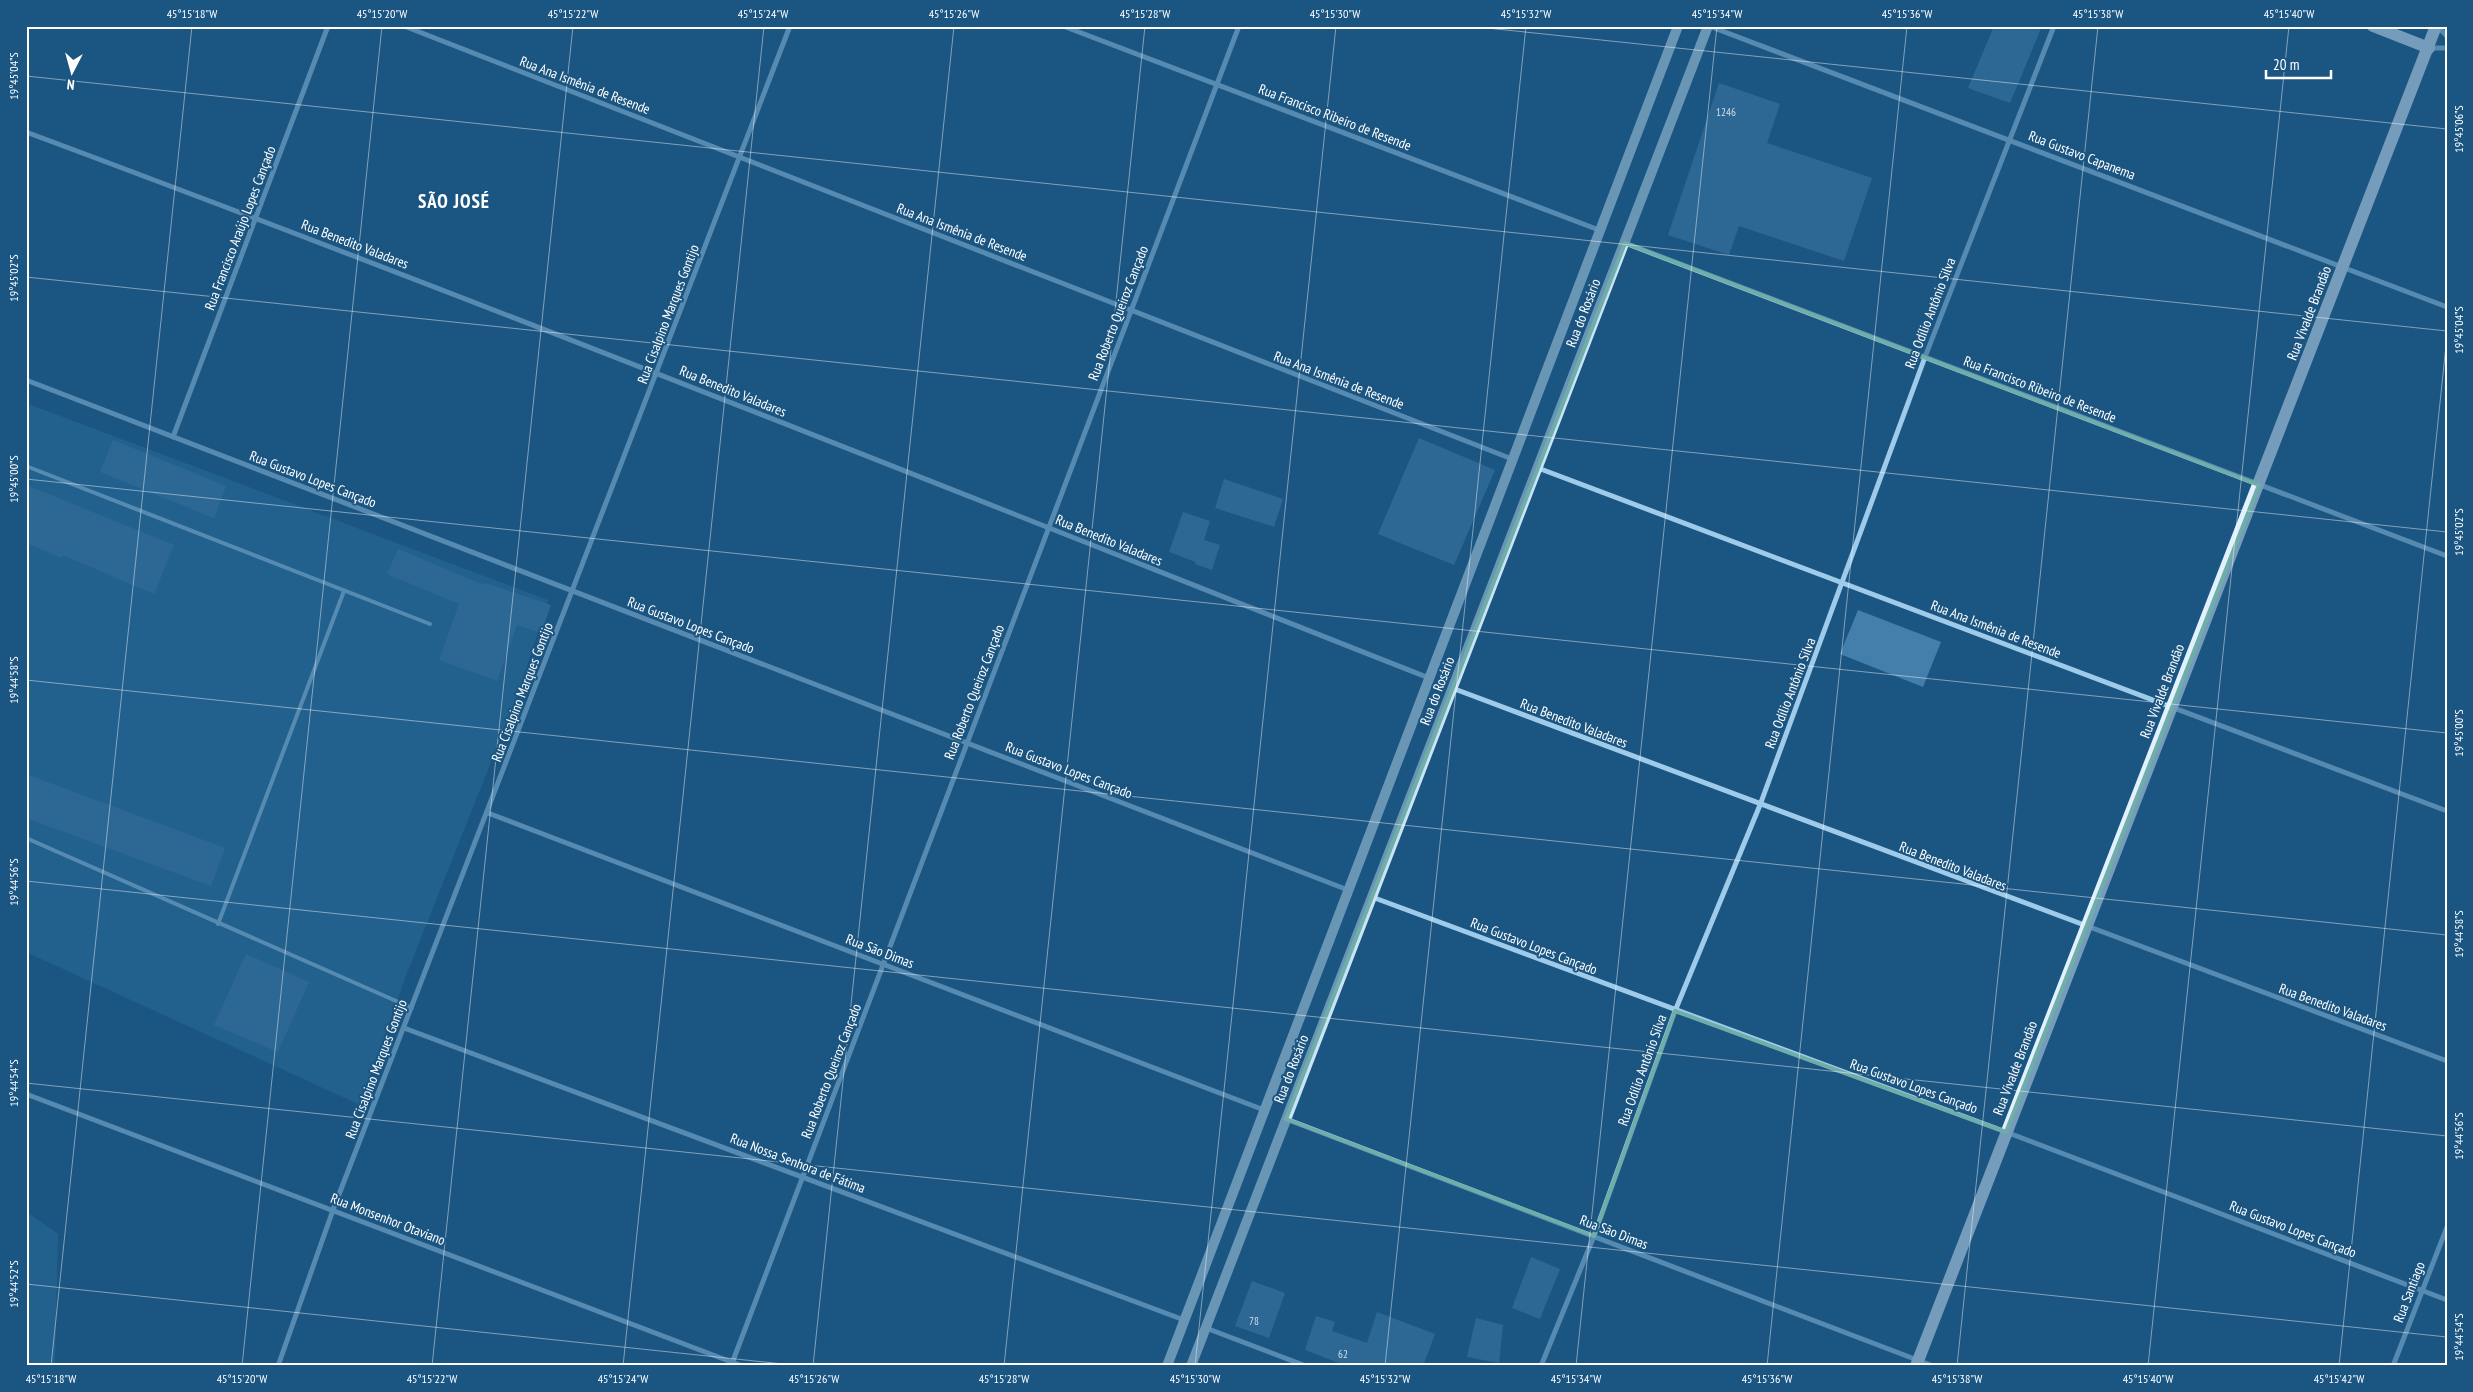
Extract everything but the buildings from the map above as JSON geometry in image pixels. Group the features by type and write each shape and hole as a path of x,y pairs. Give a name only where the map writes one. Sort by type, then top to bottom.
{"main road":[{"name":"Rua do Rosário","path":"1166,1366 1678,26"},
{"name":"Rua do Rosário","path":"1191,1366 1708,26"},
{"path":"2373,26 2429,48"},
{"name":"Rua Vivalde Brandão","path":"1917,1363 2437,26"}],"street":[{"name":"Rua Francisco Araújo Lopes Cançado","path":"173,437 328,26"},
{"name":"Rua Ana Ismênia de Resende","path":"404,26 1512,459"},
{"name":"Rua Cisalpino Marques Gontijo","path":"278,1366 332,1210 488,813 790,26"},
{"name":"Rua Francisco Ribeiro de Resende","path":"1063,26 1599,230"},
{"name":"Rua Roberto Queiroz Cançado","path":"731,1364 1239,26"},
{"name":"Rua Gustavo Capanema","path":"1708,26 2344,266 2447,307"},
{"name":"Rua Odílio Antônio Silva","path":"1541,1366 1594,1236 1675,1011 1760,805 1925,357 2054,26"},
{"path":"2437,26 2447,36"},
{"path":"2429,48 2447,48"},
{"name":"Rua Benedito Valadares","path":"26,132 256,218 657,373 1428,678"},
{"name":"Rua Francisco Ribeiro de Resende","path":"1624,243 2447,556"},
{"name":"Rua Gustavo Lopes Cançado","path":"26,380 1348,890"},
{"name":"Rua Ana Ismênia de Resende","path":"1538,468 2447,811"},
{"name":"Rua Benedito Valadares","path":"1452,688 2086,928 2447,1061"},
{"name":"Rua São Dimas","path":"488,813 1264,1110"},
{"name":"Rua Gustavo Lopes Cançado","path":"1372,897 1675,1011 2006,1132 2447,1300"},
{"name":"Rua Nossa Senhora de Fátima","path":"404,1028 1184,1320"},
{"name":"Rua Monsenhor Otaviano","path":"26,1094 731,1364 742,1366"},
{"name":"Rua São Dimas","path":"1286,1119 1594,1236 1917,1363 1933,1366"},
{"name":"Rua Santiago","path":"2393,1366 2447,1226"},
{"path":"1205,1328 1306,1366"}],"lane":[{"path":"26,466 430,624"},
{"path":"218,924 344,591"},
{"path":"26,838 412,1008"}],"highlighted area":[{"path":"1625,243 2259,485 2006,1132 1675,1011 1594,1236 1286,1119"}],"shaded area":[{"path":"26,403 548,600 518,694 406,976 360,1105 26,952"},
{"path":"26,1211 58,1234 55,1366 26,1366"}],"district":[{"name":"SÃO JOSÉ","path":"454,201"}]}
